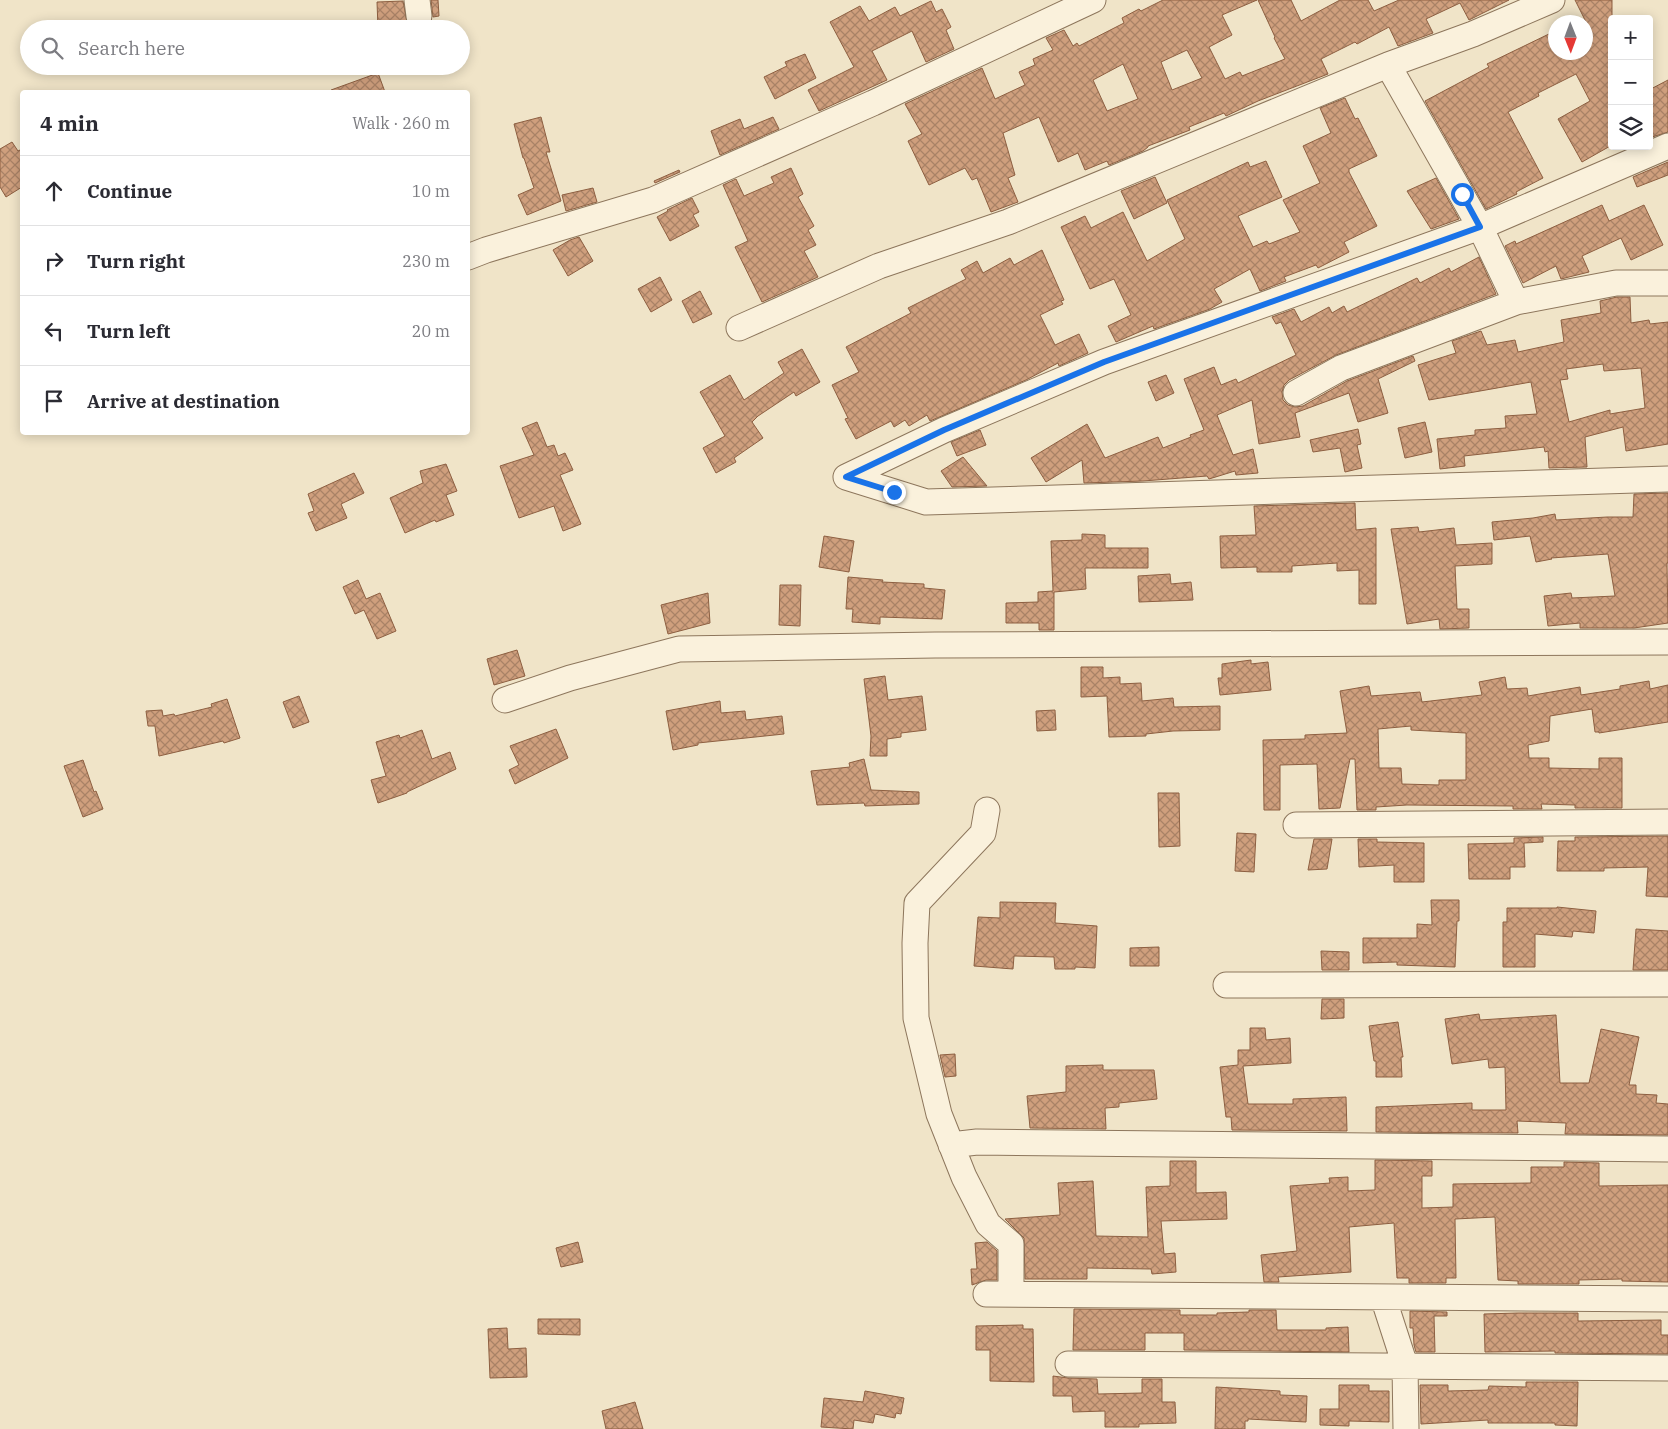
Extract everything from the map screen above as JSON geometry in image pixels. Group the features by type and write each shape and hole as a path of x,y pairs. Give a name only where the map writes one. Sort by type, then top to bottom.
{"street":[{"path":"470,256 654,200 873,103 1093,0"},
{"path":"739,328 879,266 1008,222 1388,65 1473,34 1552,0"},
{"path":"1388,65 1480,227 1516,302"},
{"path":"1668,146 1480,227 1104,362 944,430 846,477 926,502 1668,479"},
{"path":"1296,394 1341,368 1516,302 1616,283 1668,282"},
{"path":"505,700 570,678 679,649 945,645 1668,642"},
{"path":"988,810 983,833 917,903 915,943 916,1018 939,1114 964,1177 988,1224 1011,1244 1011,1294"},
{"path":"1296,825 1668,822"},
{"path":"1226,985 1668,984"},
{"path":"951,1145 977,1142 1668,1150"},
{"path":"986,1294 1668,1299"},
{"path":"1383,1297 1405,1365 1406,1429"},
{"path":"1068,1364 1668,1368"}],"building":[{"path":"431,0 438,0 439,16 433,17"},
{"path":"1163,0 1257,0 1222,15 1232,35 1209,47 1225,79 1240,72 1242,76 1285,59 1258,0 1291,0 1301,21 1340,0 1368,0 1374,11 1399,0 1509,0 1469,20 1460,3 1426,19 1433,33 1398,46 1389,27 1357,44 1355,42 1321,59 1328,74 1258,101 1226,116 1224,113 1189,127 1190,130 1148,146 1143,151 1109,165 1107,161 1085,170 1078,153 1058,162 1039,117 1003,133 1015,175 1008,178 1018,202 991,212 977,178 972,180 965,168 929,185 908,141 922,134 905,104 982,68 995,99 1025,85 1019,72 1035,65 1033,59 1053,50 1046,38 1064,30 1073,46 1077,43 1079,46 1124,23 1122,18 1139,9 1141,11","holes":["1187,50 1202,78 1172,90 1161,62","1123,64 1138,99 1107,111 1093,80"]},
{"path":"1575,0 1612,0 1612,15 1608,15 1608,147 1582,162 1558,119 1590,101 1576,74 1538,93 1539,96 1508,112 1543,178 1516,192 1517,194 1486,209 1425,101 1489,67 1487,64 1548,34 1548,60 1593,60 1593,15 1582,15"},
{"path":"403,1 407,20 378,20 377,2"},
{"path":"931,1 936,12 942,9 951,27 946,30 954,49 926,62 912,31 872,51 887,80 819,111 808,90 854,67 830,22 860,6 869,21 895,7 900,16"},
{"path":"805,54 816,78 775,99 764,77 787,66 785,62"},
{"path":"372,75 379,75 384,90 331,90"},
{"path":"1668,80 1668,132 1653,137 1653,105 1653,88"},
{"path":"1345,98 1355,119 1358,118 1377,156 1349,169 1349,172 1377,226 1344,242 1349,252 1318,268 1316,265 1284,277 1286,281 1260,291 1250,269 1214,289 1222,302 1210,309 1154,329 1153,326 1116,342 1108,326 1131,315 1114,279 1090,289 1061,227 1085,216 1091,228 1123,212 1147,261 1185,239 1167,200 1248,162 1250,167 1266,161 1282,197 1238,216 1253,247 1267,241 1269,244 1300,232 1283,200 1320,183 1303,146 1331,133 1320,108"},
{"path":"541,117 550,152 546,152 561,201 527,215 518,195 534,188 523,158 514,124"},
{"path":"773,117 779,129 720,155 711,131 740,119 744,129"},
{"path":"12,142 18,151 20,150 20,188 6,197 0,187 0,149"},
{"path":"1668,162 1668,175 1637,187 1633,177"},
{"path":"791,168 803,194 798,197 814,226 808,230 816,245 804,251 818,277 762,302 735,247 748,241 723,185 736,179 744,196 774,183 771,177"},
{"path":"679,170 680,172 655,183 654,181"},
{"path":"1155,177 1167,203 1134,219 1121,191"},
{"path":"1436,178 1459,219 1431,229 1407,191"},
{"path":"593,188 597,202 566,211 562,195"},
{"path":"692,198 699,212 693,215 699,226 670,241 657,217"},
{"path":"1602,205 1609,221 1644,205 1663,245 1631,260 1621,238 1582,256 1589,272 1561,279 1556,266 1523,283 1505,246 1515,241 1516,244"},
{"path":"579,237 593,261 568,276 553,250"},
{"path":"1042,250 1064,300 1061,301 1063,304 1040,315 1055,345 1079,334 1088,353 1059,366 1058,363 1026,380 930,421 927,415 909,426 905,420 894,427 891,421 856,439 845,419 848,418 832,385 859,372 846,347 911,313 908,308 966,279 961,270 977,261 983,273 1010,258 1014,265"},
{"path":"1479,257 1496,294 1336,355 1289,380 1284,385 1282,392 1283,400 1288,405 1295,407 1303,406 1347,381 1413,356 1415,361 1378,379 1388,413 1358,422 1349,393 1295,413 1300,437 1259,444 1252,400 1217,415 1233,455 1253,449 1258,473 1236,475 1235,471 1209,479 1207,476 1084,483 1082,460 1046,482 1031,458 1087,424 1105,458 1158,437 1163,448 1191,437 1190,435 1204,430 1184,379 1214,367 1221,385 1236,379 1238,383 1296,355 1281,322 1276,324 1272,317 1294,309 1301,322 1329,307 1332,313 1344,306 1347,312 1417,278 1420,283 1449,268 1451,272"},
{"path":"660,277 672,300 651,312 638,289"},
{"path":"700,291 712,314 693,323 682,301"},
{"path":"1617,297 1630,297 1631,323 1649,320 1650,324 1668,322 1668,444 1626,451 1623,427 1585,437 1587,467 1549,468 1548,451 1545,452 1544,447 1464,456 1465,466 1440,469 1437,439 1475,435 1475,430 1506,428 1505,416 1537,414 1531,382 1429,400 1418,365 1456,353 1452,341 1481,331 1487,345 1515,340 1518,352 1564,342 1561,320 1601,313 1600,301","holes":["1603,364 1604,371 1641,368 1645,408 1610,414 1610,410 1569,422 1560,380 1568,379 1566,369"]},
{"path":"802,349 820,382 796,396 794,392 758,416 752,422 763,438 734,458 736,462 716,473 703,448 725,436 700,392 730,375 744,400 784,373 778,362"},
{"path":"1166,375 1174,393 1156,401 1148,382"},
{"path":"537,422 547,447 554,445 558,456 565,453 573,470 560,475 581,524 563,531 554,506 519,518 500,466 534,455 522,428"},
{"path":"1425,422 1432,452 1405,458 1398,428"},
{"path":"1358,429 1361,444 1357,445 1362,468 1345,472 1340,448 1313,452 1310,440"},
{"path":"980,430 986,445 957,456 951,442"},
{"path":"963,457 987,486 952,487 941,471"},
{"path":"446,464 457,491 446,495 454,515 436,522 435,520 405,533 390,498 423,483 420,471"},
{"path":"354,473 364,493 341,504 347,518 316,531 308,513 314,511 308,494"},
{"path":"1668,493 1668,623 1634,628 1580,628 1580,623 1548,626 1544,596 1571,593 1572,598 1615,596 1608,554 1551,558 1536,562 1530,536 1494,540 1492,522 1555,514 1556,520 1633,517 1634,494"},
{"path":"1355,503 1356,530 1376,528 1376,604 1359,604 1359,570 1337,571 1337,563 1292,566 1292,572 1257,572 1257,567 1221,568 1220,536 1256,535 1254,506"},
{"path":"1418,527 1419,532 1454,528 1456,545 1492,543 1492,564 1455,566 1457,609 1469,609 1469,628 1440,629 1439,619 1407,624 1391,529"},
{"path":"1082,534 1105,535 1105,548 1148,548 1148,568 1085,568 1086,589 1054,592 1054,630 1039,630 1039,623 1006,623 1006,603 1038,602 1038,592 1053,591 1051,541 1082,540"},
{"path":"824,536 854,541 849,572 819,567"},
{"path":"1170,574 1171,584 1191,582 1193,600 1139,602 1138,576"},
{"path":"848,577 883,580 882,582 924,584 924,588 945,590 942,619 880,617 880,624 852,622 853,609 846,609"},
{"path":"358,580 366,599 380,593 396,631 377,639 364,610 355,614 343,587"},
{"path":"780,585 801,585 800,626 779,625"},
{"path":"708,593 710,623 668,634 661,605"},
{"path":"517,650 525,676 494,685 487,659"},
{"path":"1251,660 1251,664 1268,662 1271,690 1220,695 1218,678 1222,678 1222,664"},
{"path":"1081,667 1103,667 1103,678 1120,677 1120,684 1141,683 1142,701 1173,698 1174,707 1220,706 1220,730 1173,731 1146,734 1146,736 1109,737 1107,696 1081,697"},
{"path":"885,676 888,700 922,696 926,730 901,733 901,737 887,739 887,756 870,756 871,736 864,679"},
{"path":"1505,677 1507,689 1527,688 1528,696 1580,687 1581,695 1620,689 1620,686 1649,681 1650,689 1668,685 1668,722 1599,733 1595,732 1592,709 1550,716 1549,741 1528,745 1529,758 1549,758 1549,768 1599,769 1599,758 1622,758 1622,808 1575,808 1575,805 1541,804 1542,809 1513,809 1513,806 1407,805 1376,807 1376,810 1357,810 1355,759 1350,759 1340,808 1319,809 1317,764 1280,765 1280,810 1264,810 1263,740 1305,739 1305,735 1347,733 1340,691 1369,686 1371,696 1420,692 1422,702 1482,695 1479,682","holes":["1411,726 1411,730 1466,733 1466,780 1439,780 1439,785 1402,784 1401,768 1379,768 1378,729"]},
{"path":"299,696 309,722 293,728 283,702"},
{"path":"227,699 240,738 159,756 155,726 148,726 146,711 162,710 163,716 174,714 175,716 212,707 211,704"},
{"path":"720,701 721,713 745,711 746,720 782,716 784,734 698,743 698,745 673,750 666,711"},
{"path":"1055,710 1056,730 1037,731 1036,711"},
{"path":"556,729 568,758 515,784 509,770 519,765 510,746"},
{"path":"422,730 432,759 450,752 456,769 407,793 378,803 371,780 386,776 376,742 399,735 400,738"},
{"path":"864,759 871,790 919,792 919,804 865,806 864,803 817,805 811,771 850,767 849,763"},
{"path":"83,760 94,792 96,791 103,809 83,817 64,766"},
{"path":"1158,793 1179,793 1180,846 1159,847"},
{"path":"1237,833 1256,834 1254,872 1235,871"},
{"path":"1668,836 1668,897 1646,896 1648,867 1604,868 1604,871 1557,871 1558,841 1575,841 1575,837"},
{"path":"1543,837 1543,842 1524,843 1525,867 1510,867 1510,879 1469,879 1468,844 1514,843 1514,838"},
{"path":"1314,839 1332,839 1327,869 1308,870"},
{"path":"1358,839 1377,839 1377,842 1424,843 1424,882 1394,882 1394,865 1359,867"},
{"path":"1431,900 1459,900 1455,967 1397,965 1397,962 1363,963 1363,938 1417,938 1417,924 1432,925"},
{"path":"1000,902 1056,903 1055,923 1097,926 1095,968 1055,969 1054,957 1014,956 1013,969 974,966 978,917 1000,918"},
{"path":"1557,907 1596,911 1594,933 1573,931 1572,937 1535,934 1535,967 1503,967 1503,922 1507,922 1507,908"},
{"path":"1636,929 1668,931 1668,970 1633,970"},
{"path":"1159,947 1159,966 1130,966 1130,948"},
{"path":"1321,951 1349,952 1349,970 1322,970"},
{"path":"1322,999 1344,999 1344,1018 1321,1019"},
{"path":"1479,1014 1480,1020 1556,1015 1560,1083 1589,1083 1601,1029 1639,1037 1629,1085 1636,1085 1636,1094 1657,1095 1656,1103 1668,1104 1668,1135 1565,1134 1566,1123 1517,1121 1518,1133 1376,1132 1376,1107 1472,1103 1472,1110 1506,1110 1505,1067 1489,1068 1488,1059 1452,1064 1445,1019"},
{"path":"1398,1022 1403,1057 1401,1057 1402,1077 1376,1077 1376,1061 1374,1061 1369,1026"},
{"path":"1250,1028 1265,1028 1266,1040 1290,1038 1291,1063 1243,1066 1248,1104 1293,1104 1293,1099 1346,1097 1347,1131 1232,1130 1231,1117 1226,1117 1220,1067 1238,1065 1238,1050 1250,1050"},
{"path":"955,1054 956,1076 945,1077 940,1055"},
{"path":"1103,1065 1103,1070 1154,1070 1157,1099 1119,1103 1119,1107 1105,1108 1106,1129 1030,1128 1027,1096 1066,1092 1066,1066"},
{"path":"1375,1160 1432,1161 1432,1176 1422,1176 1422,1208 1453,1207 1453,1184 1531,1183 1531,1167 1564,1167 1564,1162 1599,1163 1599,1186 1668,1185 1668,1282 1622,1281 1622,1279 1579,1280 1579,1284 1518,1284 1518,1281 1498,1280 1495,1217 1455,1219 1456,1278 1446,1278 1446,1283 1409,1283 1409,1278 1397,1278 1394,1223 1349,1227 1351,1272 1278,1277 1279,1282 1264,1282 1261,1255 1297,1251 1290,1186 1330,1183 1329,1178 1348,1177 1348,1191 1375,1190"},
{"path":"1170,1161 1196,1161 1196,1193 1226,1192 1227,1219 1161,1221 1164,1254 1175,1253 1176,1272 1152,1274 1151,1269 1087,1268 1087,1279 1025,1279 1024,1238 1005,1219 1060,1215 1058,1183 1093,1181 1096,1236 1148,1237 1146,1187 1170,1186"},
{"path":"578,1242 583,1262 561,1267 556,1248"},
{"path":"987,1242 997,1251 997,1280 986,1280 972,1285 971,1269 977,1269 975,1243"},
{"path":"1074,1309 1180,1310 1180,1315 1217,1315 1217,1313 1249,1312 1249,1310 1276,1310 1277,1330 1326,1330 1326,1328 1348,1327 1349,1352 1184,1350 1184,1333 1145,1333 1145,1350 1073,1350"},
{"path":"1410,1311 1447,1312 1447,1316 1434,1316 1435,1352 1416,1352 1413,1328 1410,1328"},
{"path":"1578,1313 1578,1321 1661,1320 1661,1335 1668,1335 1668,1354 1555,1353 1555,1351 1485,1352 1484,1314"},
{"path":"538,1319 580,1319 580,1335 538,1334"},
{"path":"1023,1325 1023,1329 1033,1329 1034,1382 990,1381 990,1350 976,1350 976,1326"},
{"path":"507,1328 508,1349 526,1348 527,1377 490,1378 488,1329"},
{"path":"1053,1376 1097,1379 1098,1394 1142,1393 1142,1379 1162,1379 1162,1402 1175,1402 1176,1423 1139,1424 1139,1427 1105,1427 1105,1411 1073,1412 1072,1396 1053,1396"},
{"path":"1526,1382 1578,1382 1577,1426 1555,1425 1555,1423 1488,1423 1488,1420 1421,1424 1420,1385 1448,1385 1448,1391 1488,1390 1489,1386 1526,1387"},
{"path":"1339,1385 1369,1385 1369,1391 1389,1391 1389,1422 1349,1421 1349,1426 1320,1425 1320,1409 1339,1409"},
{"path":"1216,1387 1280,1391 1280,1395 1307,1396 1306,1422 1248,1419 1248,1421 1245,1421 1245,1429 1215,1429"},
{"path":"865,1391 904,1398 901,1414 896,1413 895,1418 875,1414 873,1423 854,1420 853,1429 821,1427 824,1398 863,1402"},
{"path":"635,1402 643,1429 606,1429 602,1411"}],"route":[{"path":"894,492 846,477 944,430 1104,362 1480,227 1462,194"}]}
